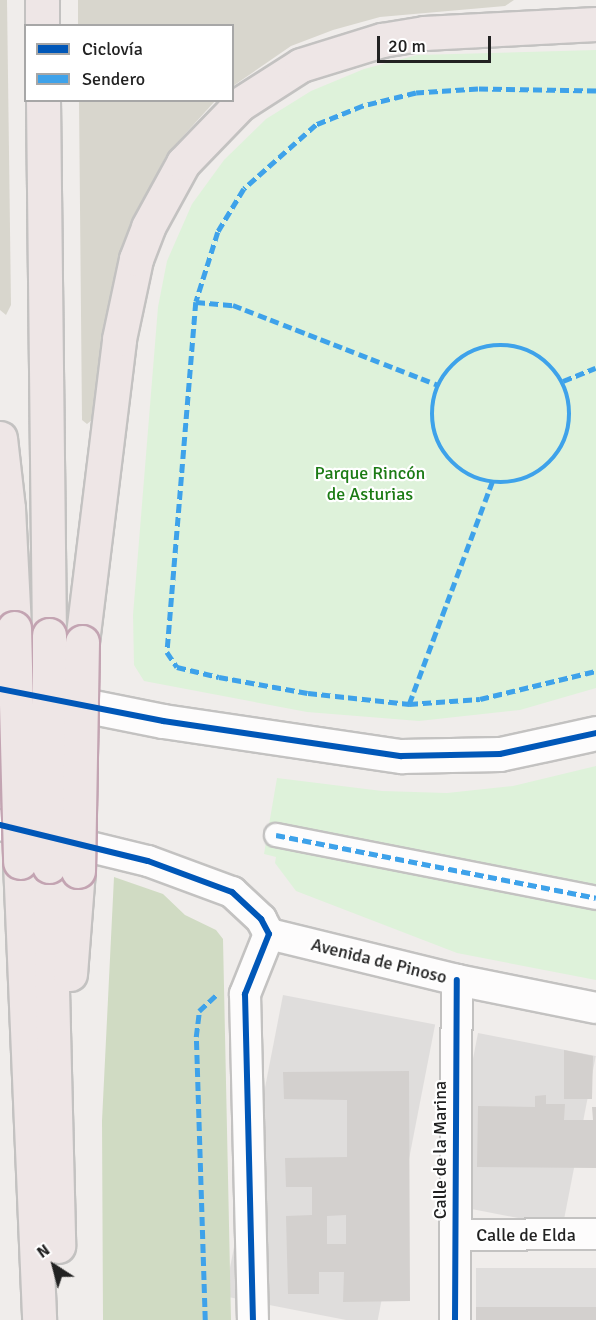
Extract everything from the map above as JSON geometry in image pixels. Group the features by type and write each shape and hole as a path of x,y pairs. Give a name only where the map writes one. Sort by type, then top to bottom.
{"highway":[{"path":"42,0 42,24"},
{"path":"49,866 82,642 108,408 136,259 163,195 209,131 240,104 301,65 382,40 424,33 596,24"},
{"path":"39,1320 49,866 49,635 43,102"},
{"path":"0,438 8,508 14,628 49,866 57,1152 58,1320"}],"street":[{"path":"0,688 162,721 400,756 500,754 596,733"},
{"path":"0,825 148,861 232,892 249,904 268,934 245,994 253,1320"},
{"path":"276,835 596,898"},
{"name":"Avenida de Pinoso","path":"268,934 456,980 596,1008"},
{"name":"Calle de la Marina","path":"455,1320 456,980"},
{"name":"Calle de Elda","path":"455,1235 596,1234"}],"shaded area":[{"path":"0,0 7,0 11,305 6,315 0,310"},
{"path":"78,0 514,0 505,6 380,17 333,30 291,46 234,85 234,24 78,24"},
{"path":"79,102 214,102 167,154 132,222 120,256 92,420 87,424 82,420"},
{"path":"283,995 435,1025 378,1320 346,1320 224,1296"},
{"path":"478,1033 596,1056 563,1227 445,1204"},
{"path":"476,1268 596,1268 596,1320 476,1320"}],"green space":[{"name":"Parque Rincón de Asturias","path":"596,50 596,688 520,710 419,721 307,712 144,681 134,665 133,615 158,307 167,261 192,204 224,160 266,119 311,91 364,69 417,55"},
{"path":"596,766 596,980 457,953 296,891 275,863 276,857 264,854 277,778 382,791 447,793 513,786"},
{"path":"114,877 163,894 185,915 216,930 223,939 231,1320 103,1320 102,1121"}],"building":[{"path":"564,1050 593,1056 592,1099 564,1099"},
{"path":"409,1071 410,1301 343,1302 344,1272 319,1272 319,1294 288,1294 286,1216 312,1215 312,1187 286,1187 285,1158 347,1157 347,1100 284,1099 283,1072","holes":["346,1215 346,1244 327,1244 327,1216"]},
{"path":"546,1095 546,1104 565,1104 564,1120 593,1120 592,1107 596,1107 596,1168 477,1167 478,1106 535,1107 535,1096"},
{"path":"476,1307 596,1307 596,1320 476,1320"}],"marked path":[{"path":"596,91 478,89 416,93 363,106 316,125 244,189 218,232 196,302 167,652 177,667 219,677 308,693 409,704 480,699 596,671"},
{"path":"196,302 233,305 438,385"},
{"path":"501,345 527,350 550,365 565,388 570,414 565,440 550,463 527,478 501,483 475,478 452,463 437,440 432,414 437,388 452,365 475,350 501,345"},
{"path":"563,381 596,368"},
{"path":"409,704 492,482"},
{"path":"276,835 596,898"},
{"path":"205,1320 196,1037 199,1011 216,995"}],"cycle path":[{"path":"0,689 163,721 401,756 500,754 596,733"},
{"path":"0,825 148,861 232,892 261,919 269,934 245,994 253,1320"},
{"path":"455,1320 457,980"}]}
